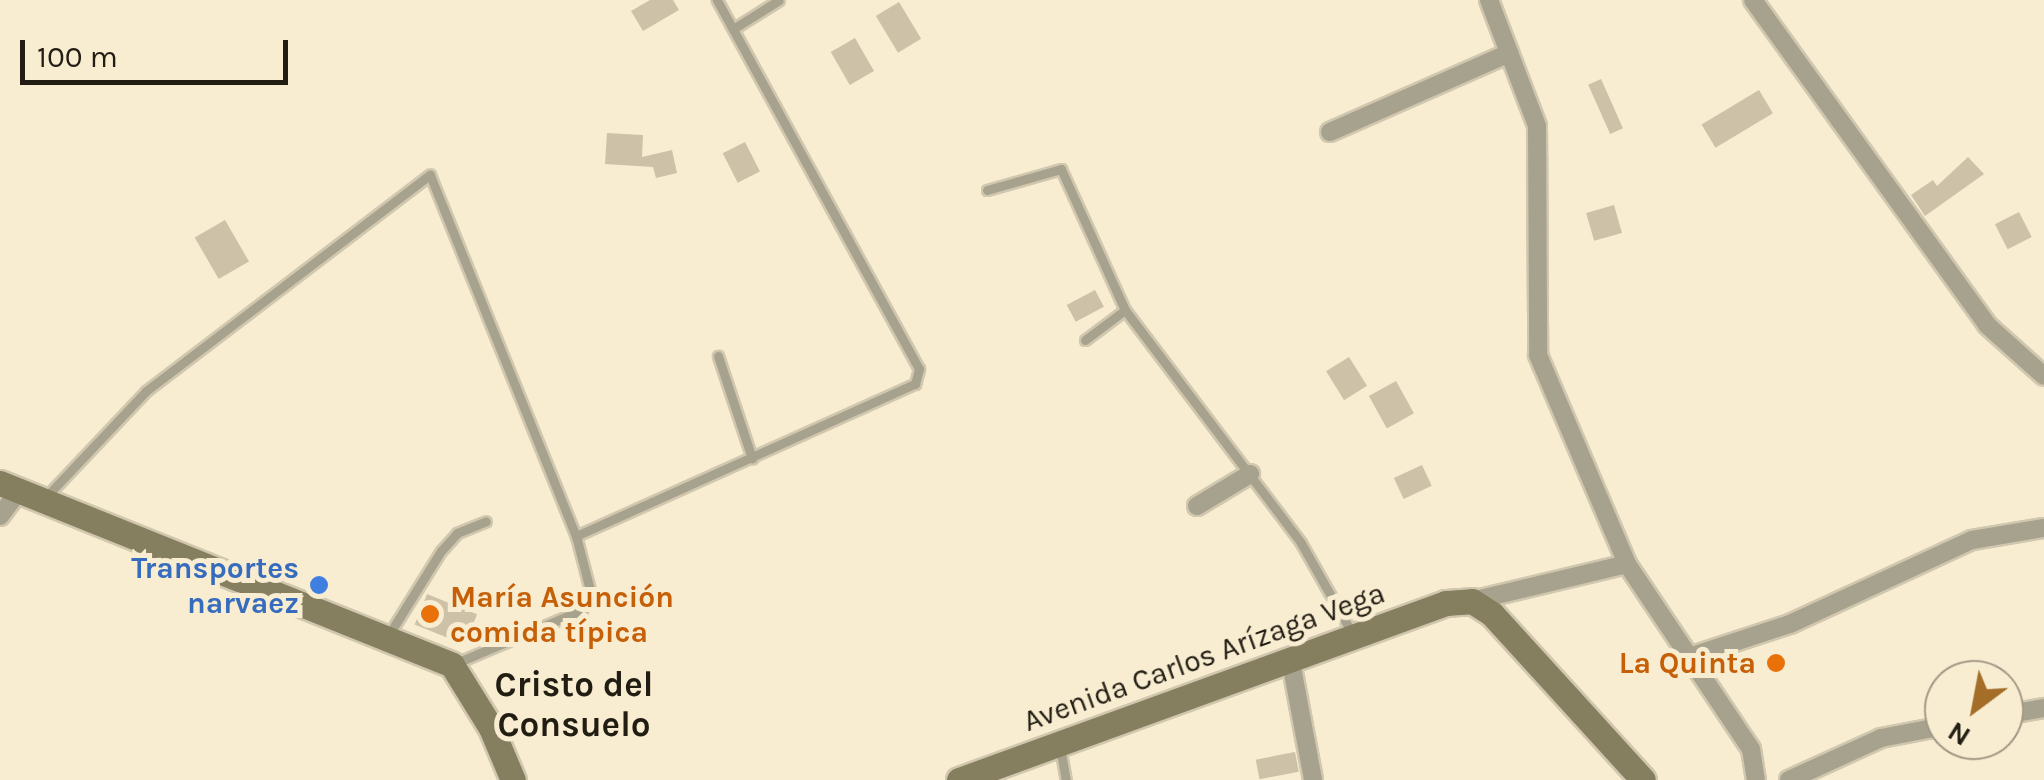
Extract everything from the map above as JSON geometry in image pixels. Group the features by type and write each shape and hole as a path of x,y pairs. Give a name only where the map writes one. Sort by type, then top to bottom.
{"street":[{"path":"1489,0 1537,126 1538,355 1628,564 1751,749 1756,780"},
{"path":"1753,0 1987,325 2044,376"},
{"path":"1330,132 1509,53"},
{"path":"1197,506 1250,474"},
{"path":"0,516 9,488 452,665 513,780"},
{"path":"1689,657 1790,624 1972,540 2044,528"},
{"path":"1472,601 1628,564"},
{"path":"1472,601 1492,614 1644,780"},
{"name":"Avenida Carlos Arízaga Vega","path":"959,780 1354,641 1446,603 1472,601"},
{"path":"1291,662 1313,780"},
{"path":"1789,780 1881,738 1924,730"}],"lane":[{"path":"576,536 904,394 919,368 717,0"},
{"path":"733,29 779,0"},
{"path":"987,190 1061,169 1125,310 1328,583 1354,641"},
{"path":"42,501 146,391 430,175 576,536 590,590 582,610 452,665"},
{"path":"1085,340 1125,310"},
{"path":"718,356 752,458"},
{"path":"387,639 441,550 457,533 486,521"},
{"path":"1059,744 1066,780"}],"building":[{"path":"650,0 673,0 679,10 643,31 631,11"},
{"path":"899,2 921,39 898,53 876,16"},
{"path":"855,38 874,71 850,85 831,52"},
{"path":"1601,79 1623,128 1610,134 1588,85"},
{"path":"1759,90 1773,113 1715,148 1702,125"},
{"path":"607,133 643,135 642,157 672,150 677,173 656,178 653,167 605,164"},
{"path":"745,142 760,171 738,183 723,153"},
{"path":"1968,157 1984,174 1925,216 1911,195 1933,180 1937,186"},
{"path":"1614,205 1622,233 1594,241 1586,213"},
{"path":"2019,212 2032,237 2008,249 1995,224"},
{"path":"225,220 249,262 219,279 195,238"},
{"path":"1095,290 1104,307 1076,322 1067,305"},
{"path":"1349,357 1367,386 1344,400 1326,371"},
{"path":"1396,381 1414,413 1387,428 1369,396"},
{"path":"1422,465 1432,486 1404,499 1394,478"},
{"path":"427,594 477,614 465,645 415,625"},
{"path":"1295,752 1299,772 1260,779 1256,760"}],"place":[{"name":"Transportes narvaez","path":"319,585"},
{"name":"María Asunción comida típica","path":"430,614"},
{"name":"La Quinta","path":"1776,663"}],"district":[{"name":"Cristo del Consuelo","path":"574,705"}]}
